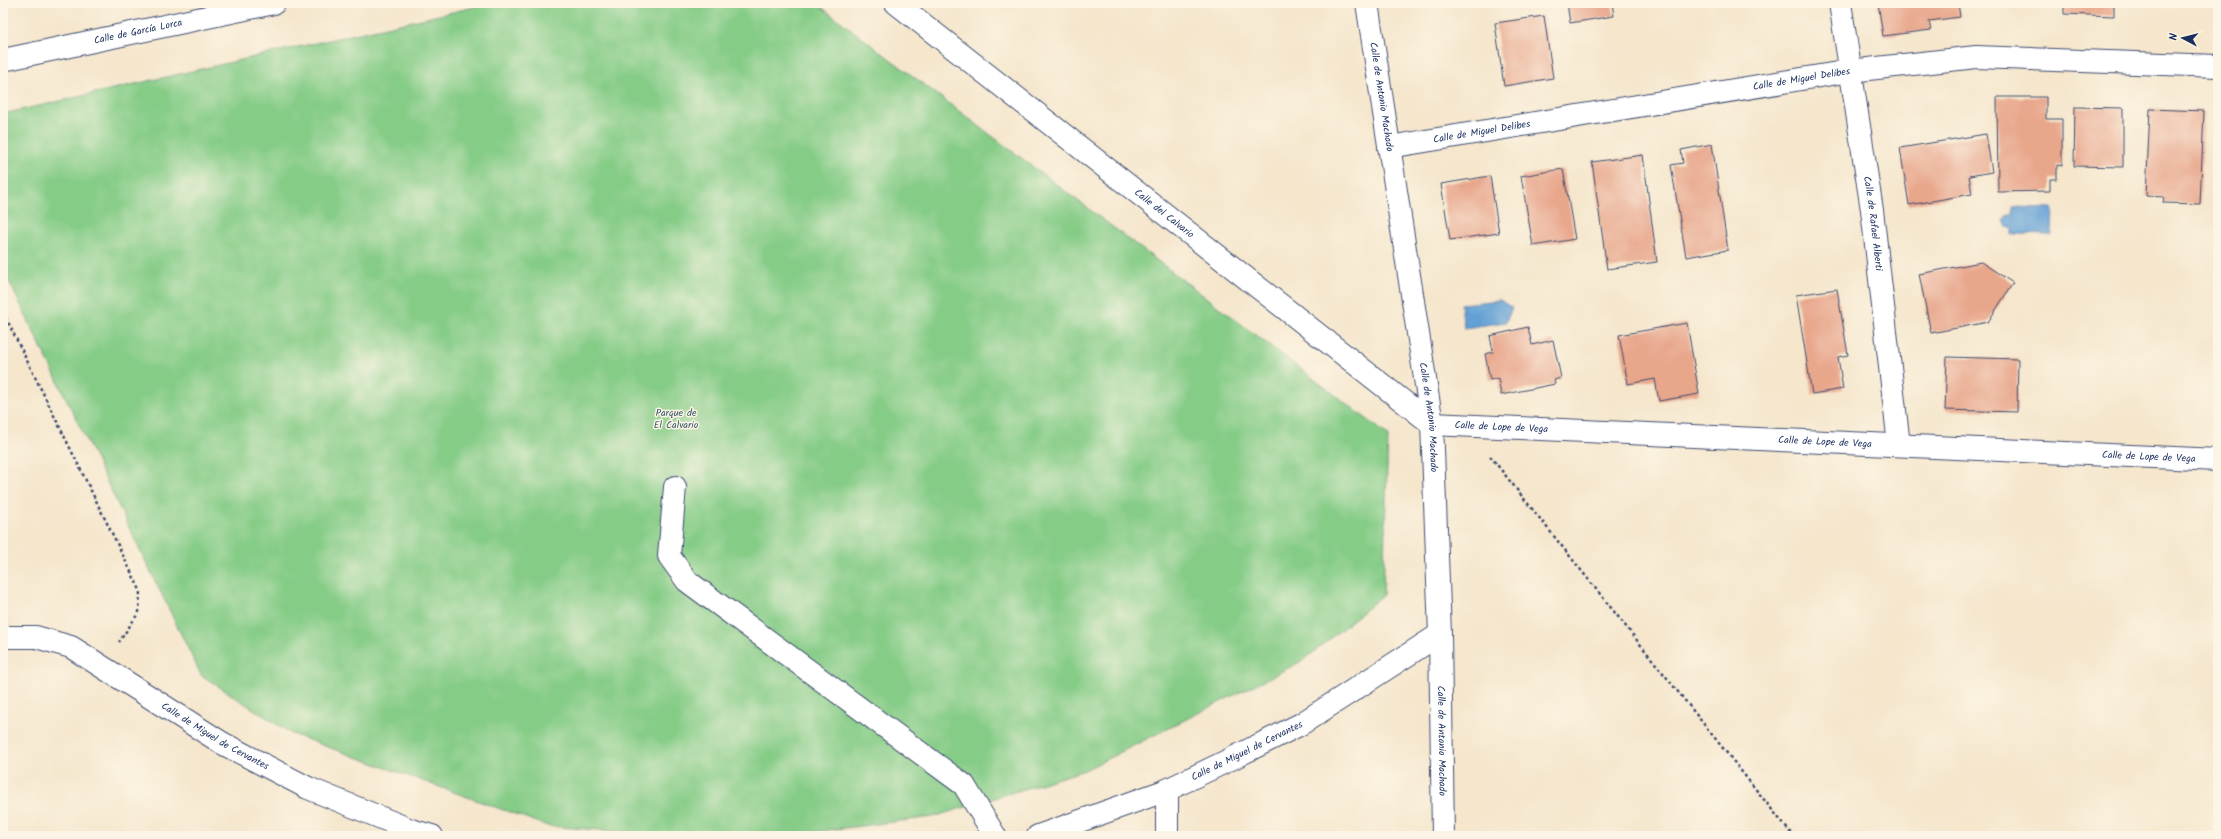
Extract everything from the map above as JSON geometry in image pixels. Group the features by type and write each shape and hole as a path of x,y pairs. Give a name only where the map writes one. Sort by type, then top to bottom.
{"street":[{"name":"Calle de García Lorca","path":"3,60 274,3"},
{"name":"Calle del Calvario","path":"896,3 1432,424"},
{"name":"Calle de Antonio Machado","path":"1367,3 1432,424 1440,634 1443,836"},
{"name":"Calle de Rafael Alberti","path":"1840,3 1872,210 1899,445"},
{"name":"Calle de Miguel Delibes","path":"1389,147 1850,72 1976,57 2218,66"},
{"name":"Calle de Lope de Vega","path":"1432,424 2218,460"},
{"path":"675,487 669,556 687,581 964,784 995,836"},
{"name":"Calle de Miguel de Cervantes","path":"1038,836 1166,790 1301,724 1440,634"},
{"name":"Calle de Miguel de Cervantes","path":"3,637 36,637 71,647 222,743 308,788 411,830 432,836"},
{"path":"1166,790 1167,836"}],"path":[{"path":"3,312 140,590 139,612 102,667"},
{"path":"1466,426 1793,836"}],"green space":[{"name":"Parque de El Calvario","path":"492,3 816,3 1388,435 1383,595 1304,660 1085,770 933,817 781,836 679,836 548,826 292,734 201,675 3,269 3,114"}],"water":[{"path":"2013,207 2053,208 2052,235 2012,234 2012,227 2007,227 2004,221 2008,215 2013,215"},
{"path":"1500,300 1512,308 1506,322 1464,328 1461,304"}],"building":[{"path":"1567,3 1612,3 1614,16 1570,23"},
{"path":"1878,3 1958,3 1960,17 1929,21 1931,30 1883,36"},
{"path":"2064,3 2114,3 2114,16 2064,14"},
{"path":"1544,16 1553,78 1504,86 1495,23"},
{"path":"1997,97 2046,97 2046,119 2062,119 2062,166 2057,165 2057,179 2050,179 2050,191 1998,192"},
{"path":"2075,107 2123,108 2123,167 2074,166"},
{"path":"2150,109 2204,111 2200,204 2163,203 2164,197 2146,196"},
{"path":"1986,134 1992,172 1969,176 1972,194 1909,205 1900,148"},
{"path":"1712,144 1728,250 1686,257 1671,165 1683,163 1681,150"},
{"path":"1643,155 1657,262 1607,269 1592,162"},
{"path":"1563,169 1575,239 1533,246 1521,176"},
{"path":"1490,176 1499,233 1450,240 1441,184"},
{"path":"1981,262 2013,283 1988,322 1931,333 1919,274"},
{"path":"1837,289 1848,355 1838,357 1843,389 1812,394 1796,295"},
{"path":"1687,323 1699,394 1659,401 1655,379 1628,384 1619,335"},
{"path":"1528,327 1532,345 1553,340 1561,378 1554,380 1555,384 1501,395 1498,378 1490,380 1485,354 1493,352 1490,336"},
{"path":"1947,357 2018,359 2017,412 1945,410"}]}
